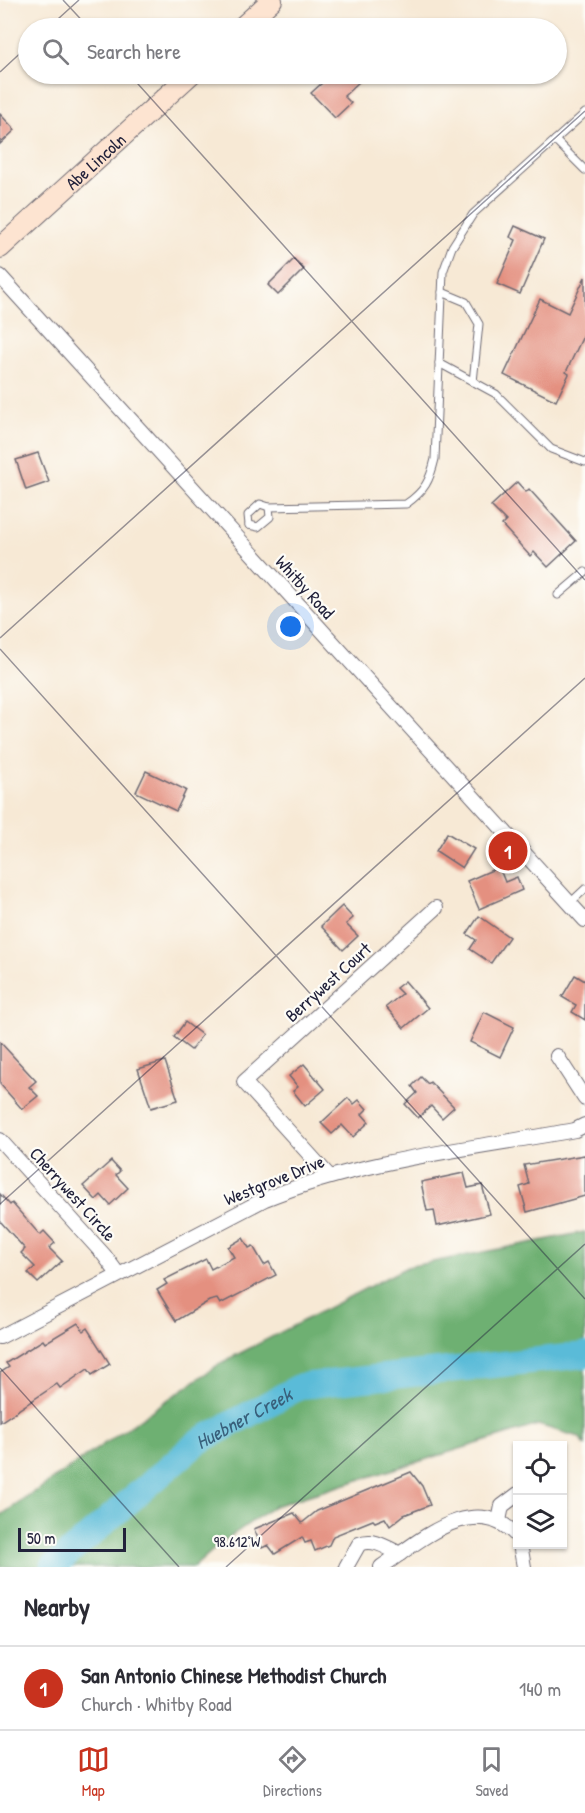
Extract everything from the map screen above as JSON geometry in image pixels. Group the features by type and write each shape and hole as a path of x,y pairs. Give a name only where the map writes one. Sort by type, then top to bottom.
{"street":[{"path":"252,18 272,0"},
{"name":"Abe Lincoln","path":"0,248 180,84"},
{"name":"Whitby Road","path":"0,276 585,920"},
{"name":"Berrywest Court","path":"329,1176 244,1082 436,908"},
{"path":"557,1056 585,1099"},
{"name":"Westgrove Drive","path":"0,1336 265,1199 329,1176 426,1155 575,1130 585,1125"},
{"name":"Cherrywest Circle","path":"0,1140 104,1255 118,1274"},
{"path":"499,1521 502,1506 517,1495"},
{"path":"381,1567 423,1535 450,1523 485,1518 499,1521 513,1533"},
{"path":"346,1567 346,1562 359,1544 367,1541 378,1543 400,1554"},
{"path":"521,1549 524,1567"}],"lane":[{"path":"249,525 248,515 260,504 269,507 406,504 421,494 430,481 435,459 443,272 452,247 473,214 585,113"},
{"path":"555,140 585,170"},
{"path":"442,292 466,302 478,324 473,382"},
{"path":"439,363 496,394 551,449 585,462"},
{"path":"249,525 258,527 270,517 269,507"},
{"path":"236,537 249,525"},
{"path":"558,595 585,572"},
{"path":"570,903 585,889"}],"green space":[{"path":"585,1232 585,1445 579,1437 538,1425 274,1506 221,1543 194,1567 0,1567 0,1516 221,1363 407,1267"}],"building":[{"path":"321,84 357,84 344,96 351,103 335,118 311,93"},
{"path":"0,114 15,130 0,144"},
{"path":"515,226 544,239 520,294 497,284 516,240 510,237"},
{"path":"294,259 304,269 278,295 268,285"},
{"path":"585,277 585,332 566,372 569,374 556,401 504,375 540,299 568,313"},
{"path":"38,453 49,482 26,490 16,460"},
{"path":"517,482 526,492 529,489 576,541 548,567 534,552 530,556 502,525 506,521 491,506"},
{"path":"146,771 186,790 176,811 136,792"},
{"path":"447,833 474,849 462,868 436,851"},
{"path":"499,867 505,882 517,877 522,890 479,909 467,881"},
{"path":"342,906 353,918 346,924 358,936 343,950 321,926"},
{"path":"479,916 509,937 491,963 470,949 476,940 467,934"},
{"path":"575,975 585,981 585,1020 572,1012 576,1005 562,997"},
{"path":"405,981 428,1008 404,1028 386,1007 402,994 396,988"},
{"path":"484,1012 514,1027 500,1057 470,1042"},
{"path":"185,1022 202,1035 191,1050 174,1037"},
{"path":"0,1042 36,1081 29,1087 38,1096 22,1109 0,1084"},
{"path":"165,1061 178,1100 151,1108 138,1069"},
{"path":"304,1064 325,1089 305,1106 293,1091 298,1087 289,1076"},
{"path":"421,1077 428,1084 430,1082 454,1107 442,1118 431,1106 418,1118 405,1104 417,1093 412,1086"},
{"path":"348,1098 354,1104 359,1100 367,1109 362,1114 369,1122 353,1137 342,1125 332,1134 321,1123"},
{"path":"585,1155 585,1196 527,1212 520,1187 529,1184 524,1165"},
{"path":"111,1161 120,1171 116,1175 128,1188 110,1205 101,1195 96,1200 83,1186"},
{"path":"464,1173 468,1188 482,1185 490,1214 437,1226 434,1210 427,1211 421,1182"},
{"path":"0,1194 10,1205 12,1203 40,1235 44,1231 55,1243 49,1248 62,1261 38,1283 28,1273 35,1267 21,1253 25,1249 0,1221"},
{"path":"243,1238 249,1248 253,1246 264,1265 269,1262 276,1275 220,1304 217,1299 209,1301 176,1321 157,1290 167,1284 164,1280 206,1259 211,1269 234,1257 228,1247"},
{"path":"78,1323 83,1331 87,1328 110,1364 92,1375 88,1369 60,1388 57,1384 0,1422 0,1373 9,1367 6,1363 43,1340 45,1343"},
{"path":"411,1472 422,1486 430,1505 404,1515 390,1526 385,1518 375,1522 373,1520 333,1536 329,1545 315,1551 311,1541 305,1543 302,1537 275,1554 268,1545 262,1548 254,1529 294,1513 302,1523 317,1511"}],"waterway":[{"name":"Huebner Creek","path":"53,1567 198,1442 301,1386 585,1355"}],"place":[{"name":"San Antonio Chinese Methodist Church","path":"508,851"}]}
